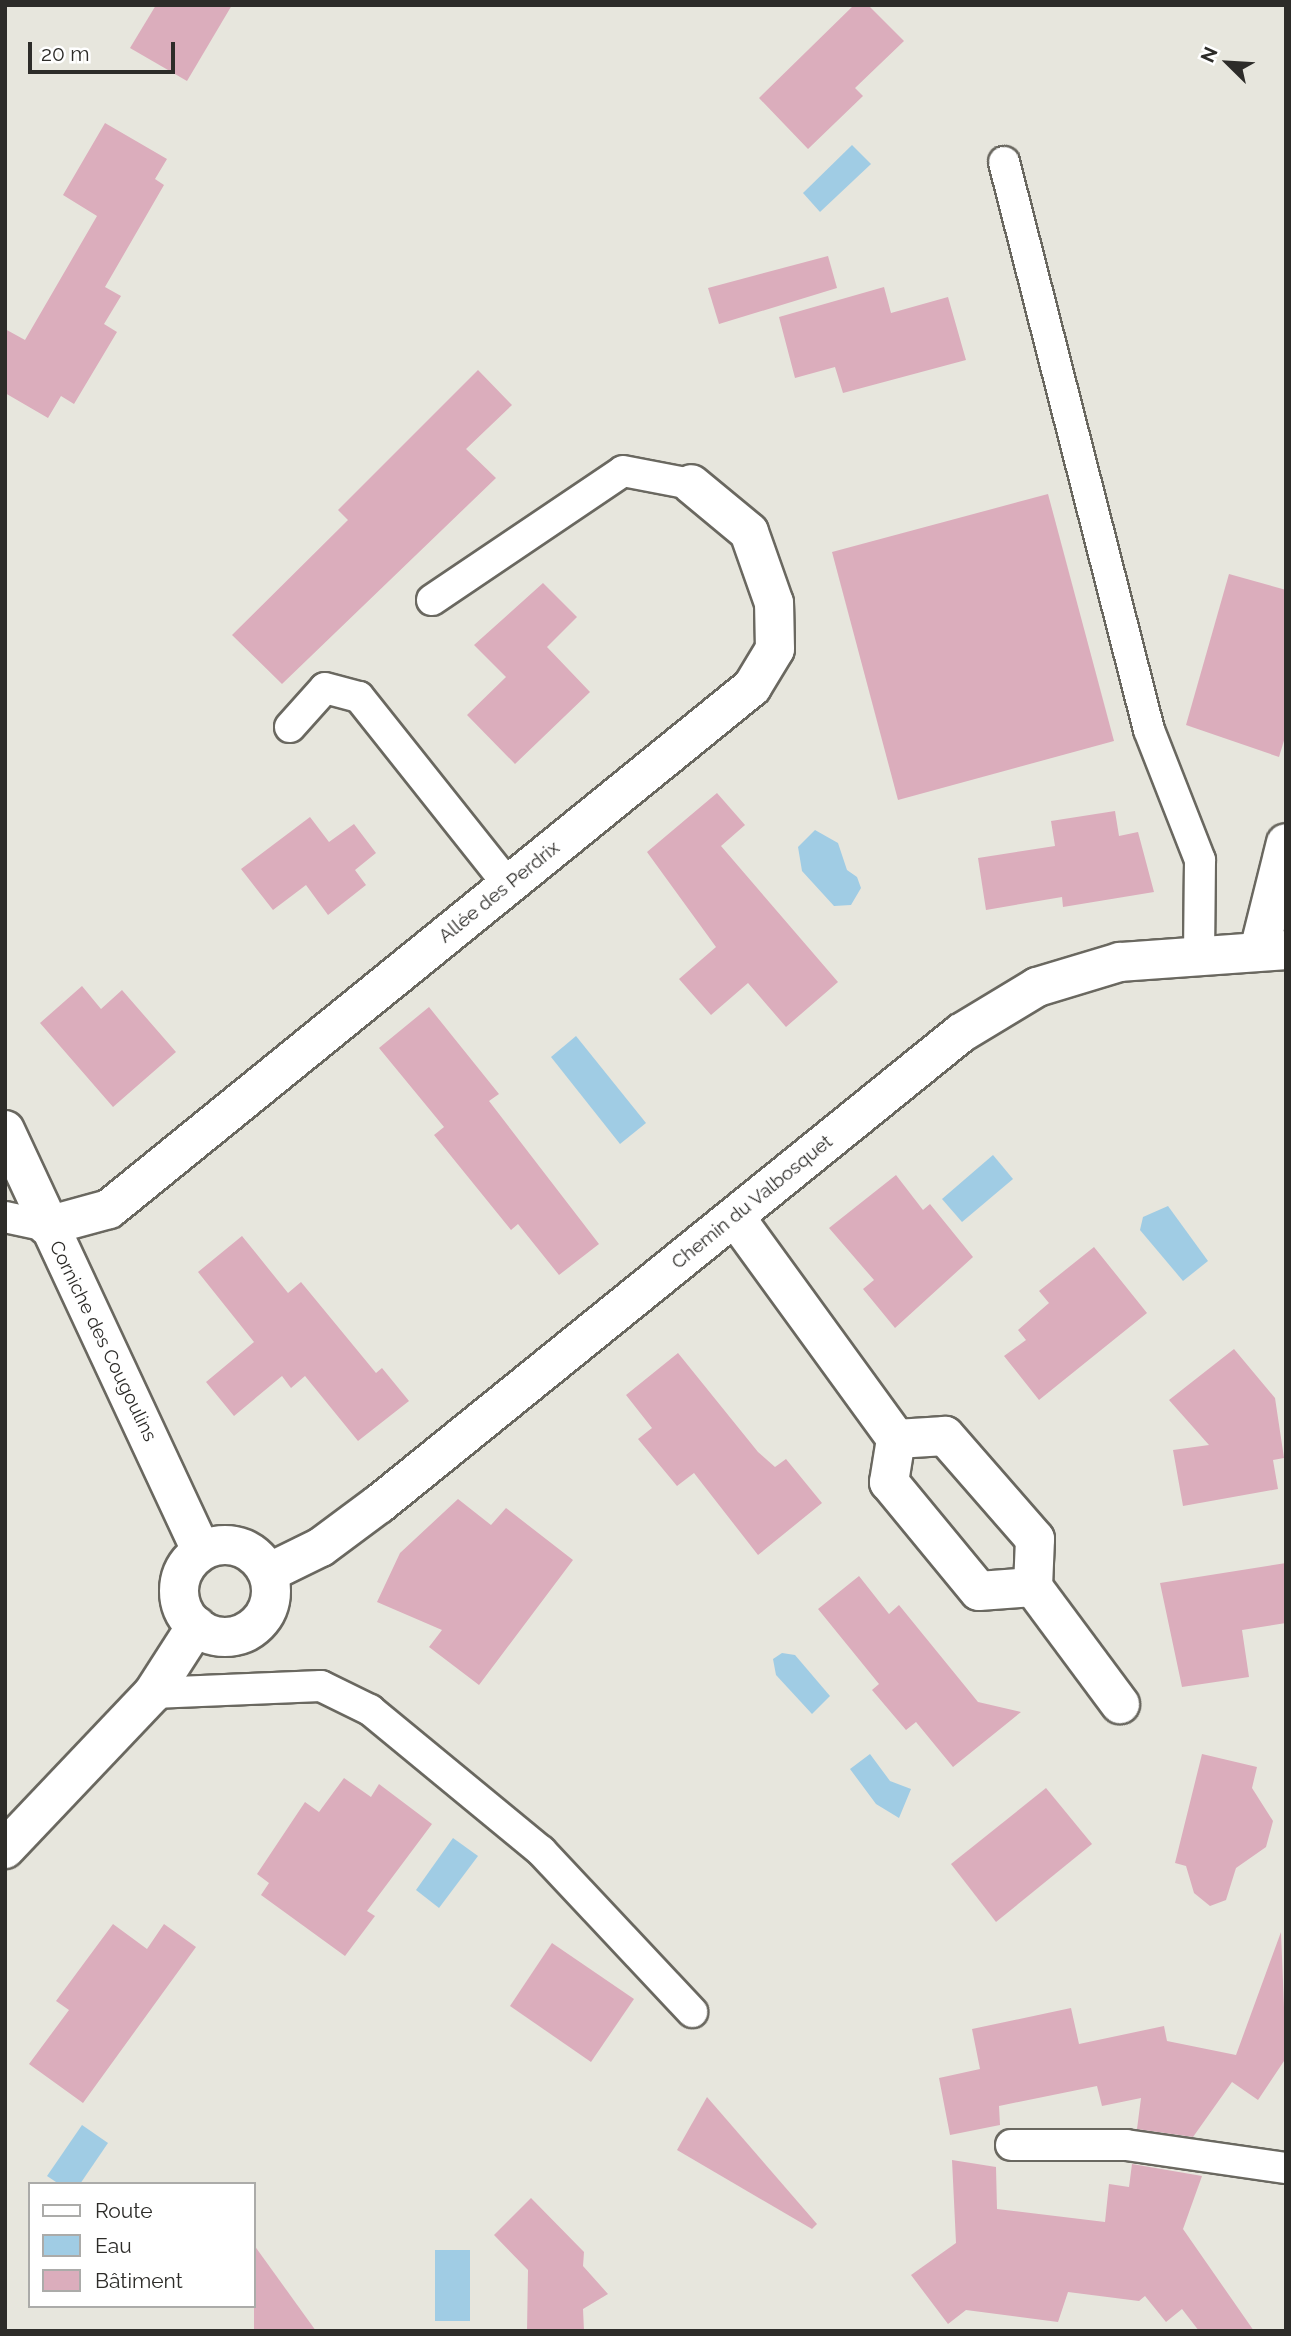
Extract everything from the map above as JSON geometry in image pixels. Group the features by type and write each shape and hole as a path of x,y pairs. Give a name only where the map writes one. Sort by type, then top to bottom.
{"street":[{"name":"Allée des Perdrix","path":"47,1226 109,1209 752,687 775,649 774,603 749,532 691,484"},
{"path":"1272,950 1286,842"},
{"name":"Chemin du Valbosquet","path":"268,1573 321,1547 379,1504 961,1032 1037,987 1120,962 1199,958 1272,950"},
{"name":"Corniche des Cougoulins","path":"5,1130 47,1226 201,1551"},
{"path":"735,1217 896,1439 889,1482 979,1591 1033,1587"},
{"path":"896,1439 945,1436 1035,1539 1033,1587 1120,1704"},
{"path":"216,1545 247,1550 268,1573 270,1604 252,1628 224,1637 196,1626 179,1587 201,1551 216,1545"},
{"path":"5,1849 153,1693 196,1626"}],"lane":[{"path":"1004,162 1149,730 1200,860 1199,958"},
{"path":"432,600 623,471 691,484"},
{"path":"290,727 325,688 359,697 508,884"},
{"path":"5,1217 47,1226"},
{"path":"153,1693 321,1686 370,1710 541,1851 692,2012"},
{"path":"1012,2145 1126,2145 1286,2168"}],"water":[{"path":"852,145 871,164 820,212 803,193"},
{"path":"815,830 838,843 847,870 857,877 861,888 851,905 834,906 802,871 798,847"},
{"path":"576,1036 646,1123 620,1144 551,1057"},
{"path":"993,1155 1013,1179 962,1222 942,1199"},
{"path":"1168,1206 1208,1261 1183,1281 1140,1230 1143,1217"},
{"path":"782,1653 795,1655 830,1696 812,1714 776,1675 773,1659"},
{"path":"870,1754 890,1781 911,1789 899,1818 876,1804 850,1769"},
{"path":"453,1838 478,1856 439,1908 416,1890"},
{"path":"82,2125 108,2143 81,2182 56,2182 47,2176"},
{"path":"435,2250 470,2250 470,2321 435,2321"}],"building":[{"path":"156,5 232,5 187,81 130,48"},
{"path":"854,5 868,5 904,41 855,88 863,96 808,149 759,98"},
{"path":"105,123 167,159 155,179 164,185 105,287 121,296 104,324 117,332 74,404 61,396 48,418 5,393 5,329 25,340 97,216 63,195"},
{"path":"828,256 837,288 719,324 708,288"},
{"path":"884,287 891,313 948,297 966,360 843,393 835,367 795,378 779,317"},
{"path":"478,370 512,405 466,449 496,478 282,684 232,635 348,520 338,510"},
{"path":"1048,494 1114,741 898,800 832,552"},
{"path":"1229,574 1286,590 1286,734 1279,757 1186,725"},
{"path":"543,583 577,617 547,647 590,692 515,764 467,715 506,677 474,645"},
{"path":"717,793 745,825 721,846 838,982 786,1027 748,983 711,1015 679,979 716,947 647,852"},
{"path":"1115,811 1119,836 1138,832 1154,892 1063,907 1062,897 986,910 978,858 1055,846 1051,821"},
{"path":"310,817 329,842 354,824 376,853 355,870 366,885 328,915 306,885 273,910 241,869"},
{"path":"82,986 101,1009 122,990 176,1052 113,1107 40,1023"},
{"path":"429,1007 499,1094 489,1101 599,1244 559,1275 518,1224 511,1230 434,1135 444,1127 379,1048"},
{"path":"896,1175 923,1210 930,1204 973,1257 895,1328 863,1289 874,1280 829,1228"},
{"path":"242,1236 288,1293 301,1282 376,1373 382,1368 409,1401 358,1441 305,1376 291,1388 282,1376 234,1416 206,1382 254,1342 198,1272"},
{"path":"1094,1247 1147,1313 1039,1400 1004,1356 1026,1340 1018,1330 1049,1303 1039,1291"},
{"path":"1234,1349 1275,1398 1284,1458 1273,1460 1278,1489 1183,1506 1173,1450 1209,1445 1169,1400"},
{"path":"678,1353 758,1452 775,1467 786,1459 822,1503 758,1555 694,1473 677,1486 638,1439 652,1428 626,1395"},
{"path":"458,1499 491,1525 506,1508 573,1560 479,1685 429,1647 442,1630 377,1602 400,1553"},
{"path":"1286,1563 1286,1623 1242,1630 1249,1677 1182,1687 1160,1583"},
{"path":"859,1576 889,1614 899,1605 978,1702 1021,1712 953,1767 916,1722 906,1730 872,1690 879,1684 818,1609"},
{"path":"1202,1754 1257,1767 1252,1788 1273,1821 1266,1847 1236,1868 1226,1900 1210,1906 1194,1893 1186,1866 1175,1863"},
{"path":"344,1778 371,1797 379,1784 432,1824 367,1911 375,1916 345,1956 261,1895 269,1883 257,1874 305,1802 319,1812"},
{"path":"1046,1788 1092,1844 996,1922 951,1864"},
{"path":"113,1924 147,1949 164,1924 196,1947 83,2103 29,2064 69,2010 56,2001"},
{"path":"1281,1932 1286,2058 1258,2100 1232,2082 1193,2137 1137,2129 1141,2098 1102,2106 1097,2086 999,2106 1000,2125 950,2135 939,2078 980,2069 972,2029 1071,2008 1079,2044 1164,2026 1167,2041 1236,2055"},
{"path":"552,1943 634,1999 591,2062 510,2006"},
{"path":"707,2097 817,2224 812,2229 677,2150"},
{"path":"952,2160 996,2167 997,2209 1105,2222 1109,2184 1129,2187 1132,2164 1202,2176 1183,2229 1254,2331 1199,2331 1182,2309 1166,2322 1145,2296 1139,2301 1068,2292 1058,2322 966,2310 948,2324 911,2275 956,2243"},
{"path":"531,2198 584,2252 583,2266 608,2294 583,2309 584,2331 527,2331 528,2270 494,2235"},
{"path":"256,2248 316,2331 254,2331 256,2308"}]}
